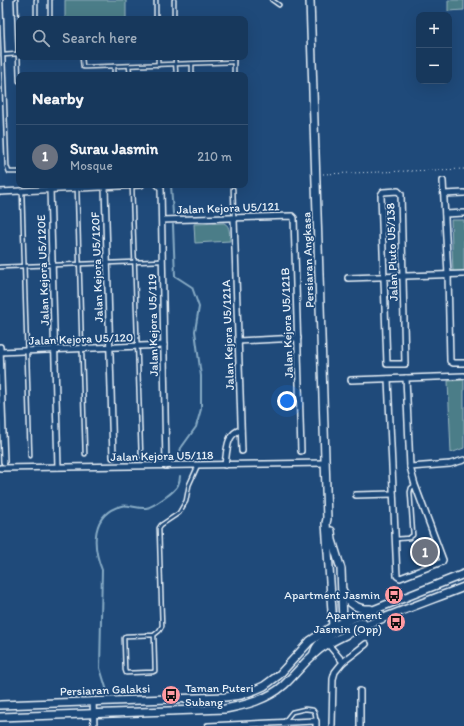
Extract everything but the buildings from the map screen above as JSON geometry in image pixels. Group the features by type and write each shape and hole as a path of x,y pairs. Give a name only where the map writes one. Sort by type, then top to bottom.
{"main road":[{"name":"Persiaran Angkasa","path":"310,0 326,523 339,625"},
{"name":"Persiaran Angkasa","path":"327,519 330,522 332,540 339,562 342,589 339,625"},
{"name":"Persiaran Galaksi","path":"0,705 225,697 241,695 255,690 279,675 310,642 339,625 375,609 464,574"},
{"name":"Persiaran Galaksi","path":"0,717 225,709 246,704 266,697 283,685 314,654 328,644 353,631 464,587"},
{"path":"342,589 344,595 354,606 375,609"},
{"path":"314,654 315,649 320,642 339,625 348,627 370,620 377,621"}],"street":[{"path":"444,181 450,361 453,363 464,363"},
{"path":"0,192 77,188"},
{"name":"Jalan Kejora U5/120F","path":"105,188 113,457"},
{"name":"Jalan Kejora U5/119","path":"161,188 166,466"},
{"name":"Jalan Kejora U5/120E","path":"50,189 58,467"},
{"name":"Jalan Pluto U5/138","path":"384,192 398,192 401,194 405,364 387,364 384,277 381,194 384,192"},
{"path":"444,194 464,193"},
{"path":"445,214 464,213"},
{"name":"Jalan Kejora U5/121","path":"162,220 234,219 292,216 294,218"},
{"name":"Jalan Kejora U5/121B","path":"294,218 301,451"},
{"name":"Jalan Kejora U5/121A","path":"234,219 242,451"},
{"path":"348,278 464,274"},
{"path":"238,341 298,338"},
{"name":"Jalan Kejora U5/120","path":"0,352 164,345"},
{"path":"0,347 4,462"},
{"path":"351,380 464,376"},
{"path":"388,379 397,576 400,578 444,560 415,485 410,467 406,378"},
{"path":"225,465 231,437 235,431 241,430"},
{"path":"410,467 450,464 464,460"},
{"name":"Jalan Kejora U5/118","path":"0,468 325,463"},
{"path":"356,495 393,494"},
{"path":"328,644 343,662"},
{"path":"332,726 333,679 335,672 343,662 366,644"},
{"path":"360,691 360,726"},
{"path":"94,701 94,726"},
{"path":"208,726 284,722 316,723"}],"lane":[{"path":"1,0 7,166 9,172 16,172"},
{"path":"16,0 17,16"},
{"path":"36,0 36,16"},
{"path":"50,0 50,16"},
{"path":"156,0 156,16"},
{"path":"174,0 174,16"},
{"path":"272,0 279,5"},
{"path":"3,55 16,54"},
{"path":"18,60 19,72"},
{"path":"82,60 83,66 129,66 234,62 234,72"},
{"path":"158,60 158,65"},
{"path":"176,60 176,72"},
{"path":"192,64 192,72"},
{"path":"114,66 114,72"},
{"path":"129,66 130,72"},
{"path":"77,188 85,454"},
{"path":"132,188 141,456"},
{"path":"233,189 234,219"},
{"path":"22,191 30,456"},
{"path":"0,267 162,261"},
{"path":"154,634 155,671 126,673 124,638 126,636 154,634 159,631 162,626 159,528 179,513 186,500 189,485 198,465"},
{"path":"396,539 409,538 413,535 410,492 411,488 415,485"},
{"path":"284,722 292,712 306,709 313,710 315,713 316,723"}],"path":[{"path":"316,174 464,169"}],"green space":[{"path":"65,0 126,0 126,16 65,16"},
{"path":"448,0 464,0 464,10 448,11"},
{"path":"451,220 464,220 464,272 453,273"},
{"path":"224,223 229,228 230,241 195,243 194,224"},
{"path":"464,380 464,448 451,453 448,381"}],"waterway":[{"path":"171,188 173,214"},
{"path":"173,225 175,276 192,287 199,307 195,331 201,376 201,409 196,427 181,448 179,455"},
{"path":"107,691 100,668 102,570 96,541 96,532 99,523 111,510 121,506 146,508 158,502 176,488 179,483 180,476"}],"place":[{"name":"Surau Jasmin","path":"425,552"},
{"name":"Apartment Jasmin","path":"394,595"},
{"name":"Apartment Jasmin (Opp)","path":"396,622"},
{"name":"Taman Puteri Subang","path":"171,695"}]}
